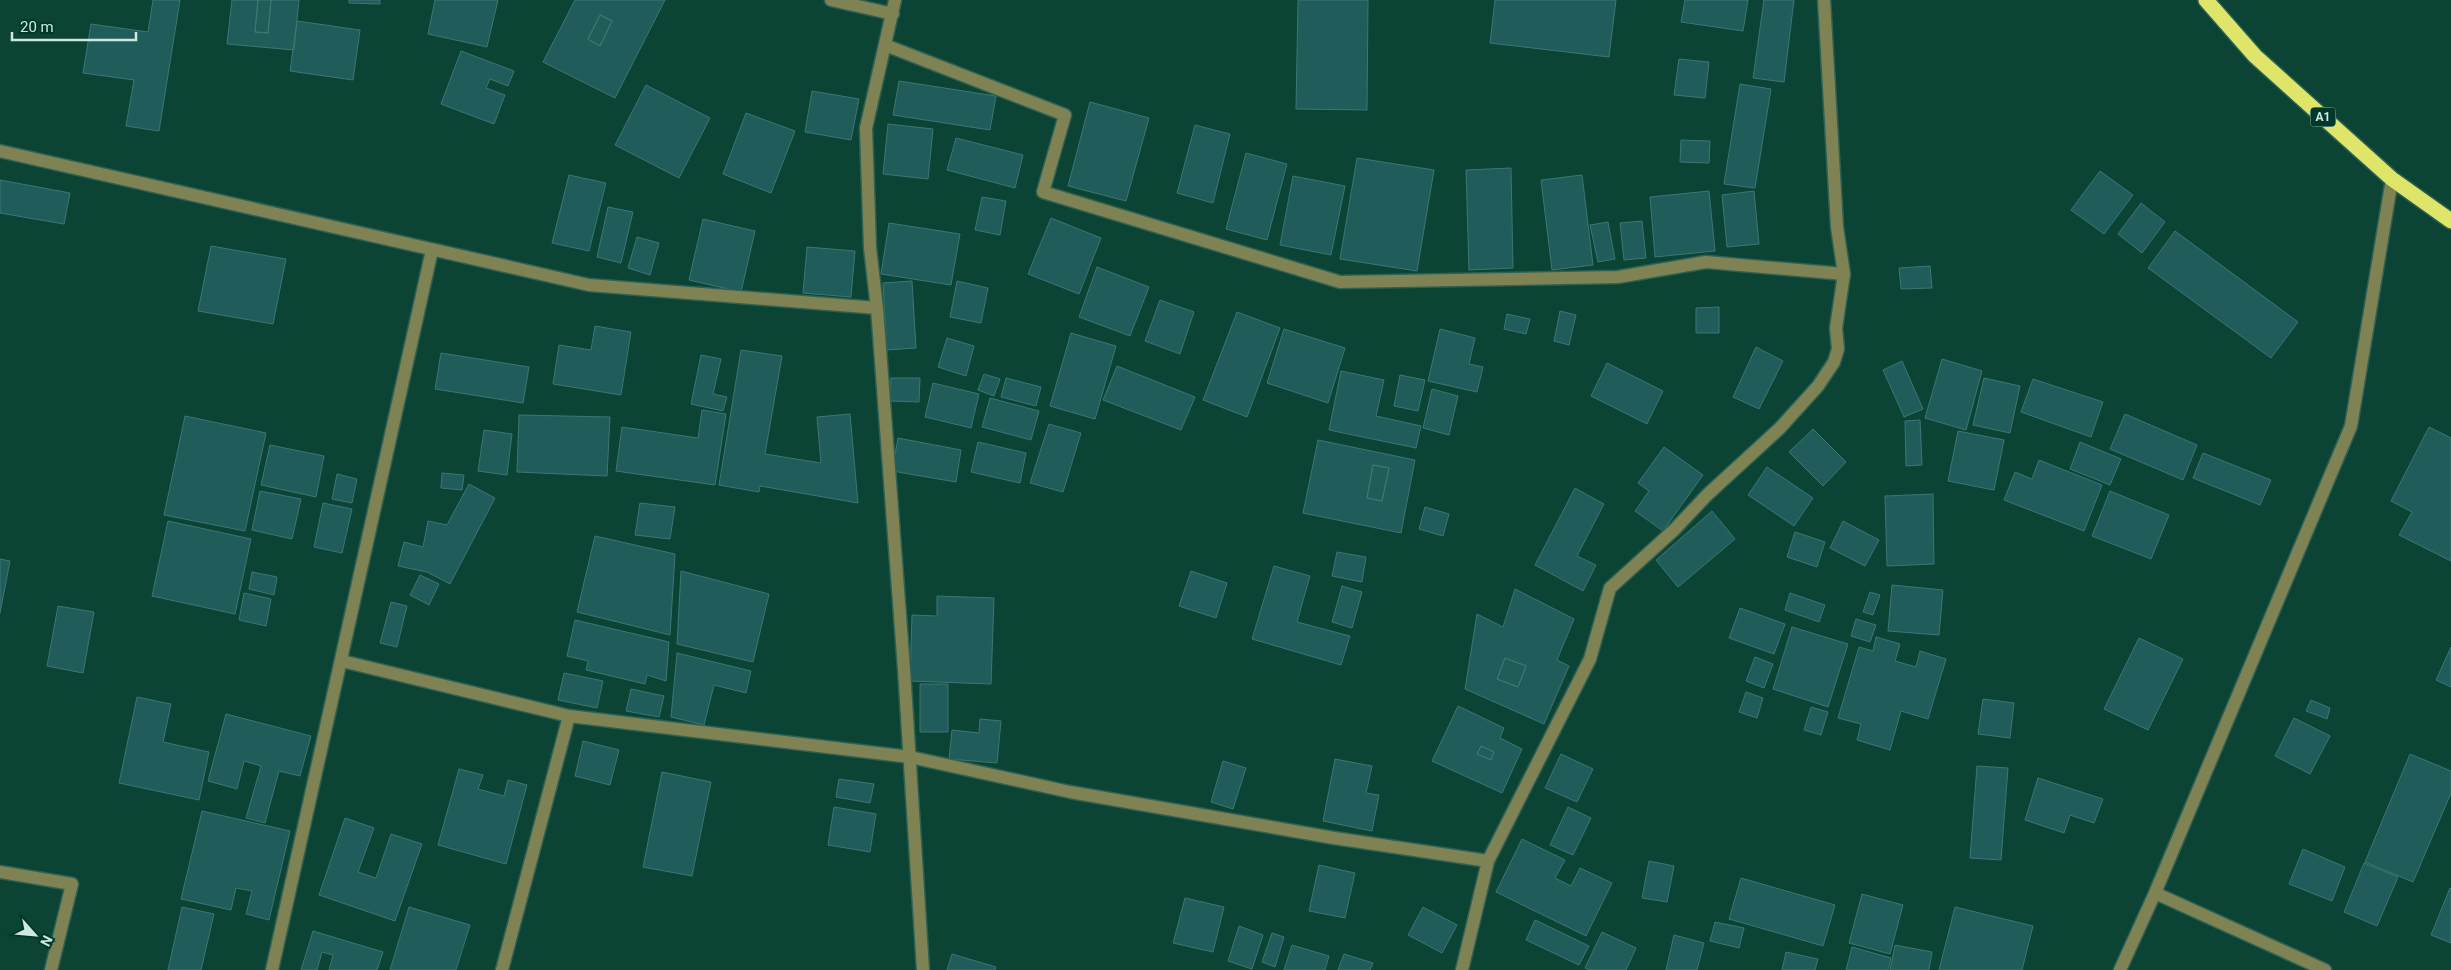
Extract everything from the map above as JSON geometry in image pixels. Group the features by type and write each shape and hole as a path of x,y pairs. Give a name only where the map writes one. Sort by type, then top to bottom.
{"highway":[{"name":"A1","path":"2206,0 2255,56 2392,179 2451,221"}],"street":[{"path":"831,0 893,14"},
{"path":"895,0 866,128 870,248 877,308 924,970"},
{"path":"1462,970 1488,861 1590,659 1610,588 1674,530 1707,495 1780,428 1818,386 1834,362 1838,348 1836,328 1844,274 1837,227 1824,0"},
{"path":"885,45 1065,115 1043,192 1340,282 1618,277 1706,262 1844,274"},
{"path":"0,151 589,285 877,308"},
{"path":"2120,970 2155,893 2351,426 2392,179"},
{"path":"272,970 432,250"},
{"path":"342,661 569,716 910,757 1070,792 1334,838 1488,861"},
{"path":"502,970 569,716"},
{"path":"0,872 72,884 51,970"},
{"path":"2155,893 2325,970"}],"building":[{"path":"153,0 180,0 159,131 126,126 134,80 83,73 91,24 148,32"},
{"path":"232,0 258,0 255,32 268,33 271,0 299,0 294,50 227,44"},
{"path":"258,0 271,0 268,33 255,32"},
{"path":"349,0 380,0 380,4 349,3"},
{"path":"435,0 498,0 487,47 428,34"},
{"path":"575,0 665,0 615,98 543,62","holes":["600,15 612,21 600,46 588,39"]},
{"path":"1298,0 1368,0 1367,110 1296,109"},
{"path":"1495,0 1616,0 1609,57 1490,43"},
{"path":"1685,0 1748,0 1743,31 1681,22"},
{"path":"1764,0 1794,0 1784,82 1753,78"},
{"path":"600,15 612,21 600,46 588,39"},
{"path":"297,21 360,30 353,80 290,71"},
{"path":"461,51 514,71 508,86 490,79 486,88 505,95 494,124 441,104"},
{"path":"1679,59 1709,62 1705,98 1674,95"},
{"path":"899,81 996,96 990,130 893,115"},
{"path":"1740,84 1771,89 1755,188 1724,184"},
{"path":"646,85 710,118 679,178 615,145"},
{"path":"812,91 859,99 851,140 805,132"},
{"path":"1090,102 1149,118 1126,201 1068,186"},
{"path":"746,113 795,131 771,193 723,174"},
{"path":"888,124 933,129 928,179 883,174"},
{"path":"1195,125 1230,134 1213,203 1177,193"},
{"path":"956,138 1023,155 1015,188 947,170"},
{"path":"1681,140 1710,141 1709,163 1680,162"},
{"path":"1246,153 1287,164 1267,240 1226,229"},
{"path":"1357,158 1434,170 1417,271 1340,259"},
{"path":"1511,168 1513,268 1469,270 1466,170"},
{"path":"2100,171 2133,195 2104,234 2071,210"},
{"path":"569,175 606,183 589,251 552,243"},
{"path":"1582,175 1593,265 1552,270 1541,180"},
{"path":"1293,176 1345,186 1331,255 1280,245"},
{"path":"0,180 70,193 64,224 0,213"},
{"path":"1709,191 1715,251 1655,257 1650,197"},
{"path":"1754,191 1759,244 1727,247 1722,195"},
{"path":"982,197 1006,201 1000,235 975,230"},
{"path":"2141,203 2165,222 2142,253 2118,234"},
{"path":"608,207 633,212 621,263 597,257"},
{"path":"1051,218 1101,238 1079,294 1028,274"},
{"path":"703,219 755,231 741,292 689,280"},
{"path":"1642,221 1646,258 1624,260 1620,223"},
{"path":"1608,222 1615,259 1598,262 1590,225"},
{"path":"889,223 960,234 951,285 881,274"},
{"path":"2175,231 2298,322 2271,358 2148,268"},
{"path":"637,237 659,243 650,275 628,268"},
{"path":"211,246 286,259 273,324 198,311"},
{"path":"807,247 855,251 851,297 803,293"},
{"path":"1930,266 1932,288 1901,289 1899,268"},
{"path":"1097,267 1149,287 1130,336 1079,317"},
{"path":"912,281 916,348 887,350 883,283"},
{"path":"957,281 988,288 981,323 950,317"},
{"path":"1160,300 1194,312 1180,354 1145,341"},
{"path":"1719,307 1719,333 1696,333 1696,308"},
{"path":"1560,311 1576,315 1569,345 1554,341"},
{"path":"1237,312 1280,328 1247,417 1203,400"},
{"path":"1507,314 1530,319 1526,334 1504,329"},
{"path":"595,326 631,332 621,395 553,384 559,345 591,350"},
{"path":"1284,329 1345,348 1328,403 1267,383"},
{"path":"1440,329 1475,338 1469,364 1483,367 1477,392 1428,381"},
{"path":"1071,333 1116,346 1095,419 1050,406"},
{"path":"947,338 974,346 966,376 938,367"},
{"path":"1756,347 1783,361 1759,409 1733,397"},
{"path":"741,350 782,356 765,454 821,463 817,417 850,414 858,503 760,486 759,492 719,485"},
{"path":"441,353 529,367 523,403 435,389"},
{"path":"701,355 721,359 713,394 727,397 723,411 691,404"},
{"path":"1942,359 1982,371 1966,430 1925,418"},
{"path":"1902,361 1923,409 1904,417 1883,370"},
{"path":"1607,363 1663,391 1647,424 1591,396"},
{"path":"1117,366 1195,397 1181,430 1103,400"},
{"path":"1341,371 1384,380 1376,416 1421,426 1416,448 1329,430"},
{"path":"984,374 1000,379 994,396 978,390"},
{"path":"1400,375 1425,380 1418,411 1394,406"},
{"path":"891,378 920,378 919,402 890,401"},
{"path":"1006,378 1041,387 1036,406 1001,397"},
{"path":"1984,378 2020,386 2010,433 1973,425"},
{"path":"2033,379 2103,402 2091,437 2021,412"},
{"path":"933,383 979,394 971,428 925,417"},
{"path":"1432,389 1458,396 1449,435 1423,428"},
{"path":"990,398 1039,411 1031,440 982,427"},
{"path":"702,410 726,414 715,485 616,471 622,427 698,438"},
{"path":"2125,414 2197,445 2183,480 2110,449"},
{"path":"519,415 610,417 607,476 517,472"},
{"path":"185,416 266,433 245,531 164,515"},
{"path":"1920,420 1922,465 1906,466 1905,421"},
{"path":"1049,424 1081,433 1063,492 1030,483"},
{"path":"2429,427 2451,438 2451,561 2399,535 2412,512 2391,501"},
{"path":"1813,429 1846,462 1823,486 1789,452"},
{"path":"484,430 512,434 507,475 478,471"},
{"path":"1958,431 2004,440 1994,490 1948,481"},
{"path":"898,438 961,450 956,482 892,471"},
{"path":"1318,440 1415,460 1401,533 1303,513","holes":["1373,465 1389,468 1382,501 1367,498"]},
{"path":"978,442 1026,453 1020,483 971,472"},
{"path":"2080,442 2121,459 2110,485 2070,469"},
{"path":"270,445 324,456 316,497 261,485"},
{"path":"1664,447 1703,475 1663,531 1635,511 1649,491 1638,483"},
{"path":"2203,453 2271,480 2260,505 2193,478"},
{"path":"2039,460 2102,485 2084,531 2004,500 2015,472 2032,479"},
{"path":"1373,465 1389,468 1382,501 1367,498"},
{"path":"1767,467 1813,498 1794,526 1748,495"},
{"path":"442,473 464,475 462,490 441,488"},
{"path":"337,474 357,479 352,503 332,499"},
{"path":"469,484 495,498 450,584 427,572 398,566 404,542 423,547 428,521 447,525"},
{"path":"1575,488 1604,504 1577,556 1596,565 1583,591 1535,565"},
{"path":"260,491 301,499 292,539 252,530"},
{"path":"2110,491 2169,515 2151,559 2092,536"},
{"path":"1933,494 1934,564 1887,566 1885,496"},
{"path":"323,503 352,509 342,553 314,547"},
{"path":"640,503 675,507 670,539 635,535"},
{"path":"1425,507 1449,514 1443,536 1419,529"},
{"path":"1712,511 1735,539 1678,587 1656,560"},
{"path":"168,521 251,539 235,614 152,596"},
{"path":"1843,521 1879,540 1865,566 1830,548"},
{"path":"1795,532 1825,542 1817,567 1787,557"},
{"path":"595,536 675,554 670,635 577,612"},
{"path":"1337,552 1366,557 1362,582 1332,576"},
{"path":"0,559 10,561 0,613"},
{"path":"1274,566 1310,576 1297,622 1350,636 1341,665 1252,639"},
{"path":"681,571 769,594 753,662 677,644"},
{"path":"1191,571 1227,583 1216,618 1179,606"},
{"path":"252,572 277,577 274,595 249,589"},
{"path":"420,575 439,584 429,605 410,595"},
{"path":"1892,585 1943,590 1939,635 1888,631"},
{"path":"1342,586 1362,592 1352,628 1332,622"},
{"path":"1515,589 1574,619 1557,660 1569,666 1544,724 1465,689 1477,614 1503,627","holes":["1505,658 1526,666 1518,687 1497,679"]},
{"path":"1870,592 1880,595 1873,615 1863,612"},
{"path":"244,593 271,599 266,626 239,620"},
{"path":"1790,593 1825,605 1819,622 1785,610"},
{"path":"937,596 994,598 991,684 910,681 912,615 937,616"},
{"path":"391,602 407,606 397,647 380,643"},
{"path":"58,606 94,612 83,673 47,666"},
{"path":"1740,608 1785,624 1774,654 1729,638"},
{"path":"1856,619 1876,625 1870,642 1851,636"},
{"path":"575,620 669,642 666,681 647,675 645,684 586,670 588,661 567,656"},
{"path":"1792,627 1848,644 1828,707 1773,689"},
{"path":"1876,637 1900,644 1895,661 1916,667 1920,651 1946,659 1928,719 1901,711 1890,750 1857,740 1861,724 1838,718 1859,647 1873,651"},
{"path":"2139,638 2183,659 2148,730 2104,709"},
{"path":"2451,647 2451,687 2436,680"},
{"path":"677,653 751,671 746,693 714,685 704,725 671,717"},
{"path":"1755,657 1773,664 1764,688 1746,681"},
{"path":"1505,658 1526,666 1518,687 1497,679"},
{"path":"564,673 603,681 597,708 558,700"},
{"path":"920,684 948,684 948,732 920,732"},
{"path":"631,689 664,696 659,717 626,711"},
{"path":"1746,692 1763,698 1757,718 1739,712"},
{"path":"137,697 171,704 163,742 209,752 199,800 119,783"},
{"path":"1983,699 2014,703 2010,738 1978,734"},
{"path":"2311,700 2330,708 2327,719 2306,711"},
{"path":"1458,706 1504,728 1500,738 1522,749 1502,793 1432,761","holes":["1481,746 1494,752 1491,760 1477,754"]},
{"path":"1811,707 1828,712 1821,735 1804,730"},
{"path":"226,714 311,736 300,776 279,771 265,823 246,818 261,766 244,761 237,789 208,781"},
{"path":"2294,718 2330,736 2310,774 2275,756"},
{"path":"980,719 1001,721 997,763 949,759 952,730 979,733"},
{"path":"583,741 619,750 610,785 575,776"},
{"path":"1481,746 1494,752 1491,760 1477,754"},
{"path":"1561,754 1593,769 1577,802 1545,788"},
{"path":"2410,754 2451,771 2451,793 2413,882 2365,862"},
{"path":"1335,759 1372,766 1366,793 1379,795 1372,831 1323,821"},
{"path":"1223,761 1246,768 1233,809 1211,802"},
{"path":"1977,766 2008,768 2001,860 1970,858"},
{"path":"459,769 483,775 478,789 504,796 508,780 527,785 506,864 438,845"},
{"path":"662,772 711,782 692,876 643,867"},
{"path":"2038,778 2103,799 2094,823 2070,815 2064,833 2025,820"},
{"path":"839,779 874,784 870,803 836,797"},
{"path":"834,807 876,814 870,852 828,845"},
{"path":"1568,807 1591,818 1573,855 1550,845"},
{"path":"202,811 290,831 269,920 246,914 252,891 236,888 231,910 181,899"},
{"path":"345,818 374,828 358,872 376,878 391,834 422,844 395,921 319,895"},
{"path":"1522,839 1565,860 1555,878 1571,886 1580,868 1612,883 1586,936 1496,892"},
{"path":"2303,849 2345,867 2332,901 2289,884"},
{"path":"1649,861 1674,866 1667,902 1642,898"},
{"path":"2364,863 2398,877 2377,926 2344,912"},
{"path":"1319,865 1355,873 1345,918 1309,911"},
{"path":"1741,878 1835,905 1823,946 1729,919"},
{"path":"2451,889 2451,943 2431,935"},
{"path":"1862,894 1903,905 1890,954 1849,943"},
{"path":"1185,898 1224,907 1213,952 1173,943"},
{"path":"182,907 214,914 201,970 168,970"},
{"path":"409,907 470,925 456,970 390,970"},
{"path":"1423,907 1457,925 1442,953 1408,935"},
{"path":"1955,907 2033,926 2022,970 1939,970"},
{"path":"1535,920 1589,946 1579,965 1526,940"},
{"path":"1715,922 1744,928 1739,948 1710,941"},
{"path":"1239,926 1263,935 1252,969 1228,961"},
{"path":"313,931 383,952 377,970 329,970 333,955 322,952 317,970 301,970"},
{"path":"1602,932 1636,948 1626,970 1590,970 1585,968"},
{"path":"1272,933 1284,937 1275,967 1262,962"},
{"path":"1674,935 1704,943 1697,970 1666,970"},
{"path":"1292,945 1329,956 1325,970 1284,970"},
{"path":"1895,945 1932,952 1929,970 1890,970"},
{"path":"1852,947 1891,958 1888,970 1846,970"},
{"path":"1786,952 1818,959 1815,970 1782,970"},
{"path":"952,954 996,967 995,970 947,970"},
{"path":"1344,954 1373,963 1370,970 1338,970"}]}
